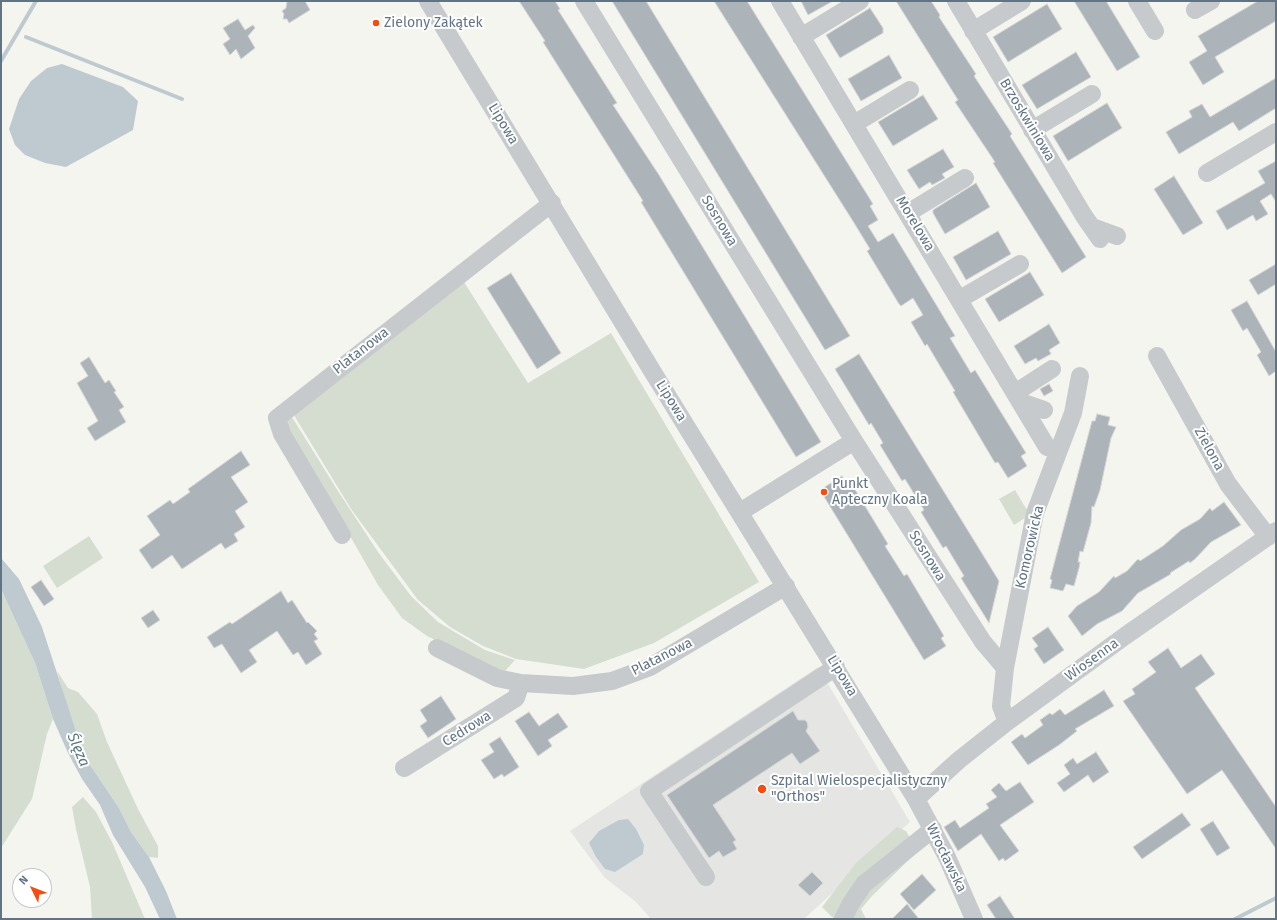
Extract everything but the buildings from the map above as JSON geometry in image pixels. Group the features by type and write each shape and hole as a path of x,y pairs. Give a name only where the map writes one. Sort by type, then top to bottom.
{"street":[{"name":"Lipowa","path":"428,1 552,203 654,374 916,799"},
{"name":"Sosnowa","path":"584,1 854,441 974,629 1005,668"},
{"name":"Morelowa","path":"780,1 1048,447"},
{"path":"801,37 860,1"},
{"name":"Brzoskwiniowa","path":"956,1 1032,130 1096,233 1118,236"},
{"path":"973,31 1022,1"},
{"path":"1137,1 1155,31"},
{"path":"1195,10 1211,1"},
{"path":"854,124 910,90"},
{"path":"1032,130 1092,94"},
{"path":"1207,173 1276,132"},
{"path":"908,213 965,178"},
{"name":"Platanowa","path":"342,535 282,434 277,418 552,203"},
{"path":"960,299 1020,264"},
{"name":"Zielona","path":"1157,356 1228,484 1272,534"},
{"path":"1044,410 1018,398 1052,369"},
{"name":"Komorowicka","path":"1007,722 1001,706 1005,668 1036,513 1073,413 1080,376"},
{"path":"740,512 854,441"},
{"name":"Wiosenna","path":"916,799 959,760 1007,722 1125,636 1272,534"},
{"name":"Platanowa","path":"437,648 497,678 521,683 573,686 618,679 650,667 786,586"},
{"path":"706,877 649,791 836,667"},
{"name":"Cedrowa","path":"404,768 516,698 521,683"},
{"name":"Wrocławska","path":"916,799 948,857 974,919"},
{"path":"843,919 851,903 864,884 933,829"}],"shaded area":[{"path":"464,282 528,383 611,333 759,582 654,643 584,669 516,659 483,646 450,627 418,600 351,509 292,412"},
{"path":"292,417 378,552 411,596 438,622 485,650 515,660 505,671 489,667 427,636 402,618 378,585 325,492 282,424"},
{"path":"1015,490 1027,510 1025,518 1014,525 999,499"},
{"path":"89,536 103,558 57,588 43,566"},
{"path":"1,589 35,663 53,719 47,734 32,799 1,848"},
{"name":"Szpital Wielospecjalistyczny \"Orthos\"","path":"818,667 910,822 804,919 651,919 636,902 605,878 570,831"},
{"path":"57,671 68,688 78,692 97,714 107,742 138,809 158,846 158,858 149,857 131,832 119,808 84,756 67,708"},
{"path":"83,797 96,812 112,842 145,919 92,919 90,887 72,807"},
{"path":"897,827 906,831 918,851 872,896 861,909 866,919 837,919 832,917 822,907 856,863"}],"water":[{"path":"62,64 123,87 138,101 133,130 66,167 45,163 25,155 15,145 9,129 19,99 31,81 47,68"},
{"name":"Ślęza","path":"1,558 19,579 42,627 84,756 119,808 131,832 149,857 166,891 177,919 160,919 145,887 113,835 100,805 82,779 68,753 53,719 35,663 1,589"},
{"path":"628,819 636,829 644,845 643,854 615,872 605,869 596,857 589,843 599,831 619,820"}],"waterway":[{"path":"1,61 36,1"},
{"path":"26,37 182,99"},
{"path":"1235,919 1276,898"}],"place":[{"name":"Zielony Zakątek","path":"376,23"},
{"name":"Punkt Apteczny Koala","path":"824,492"},
{"name":"Szpital Wielospecjalistyczny \"Orthos\"","path":"762,789"}]}
